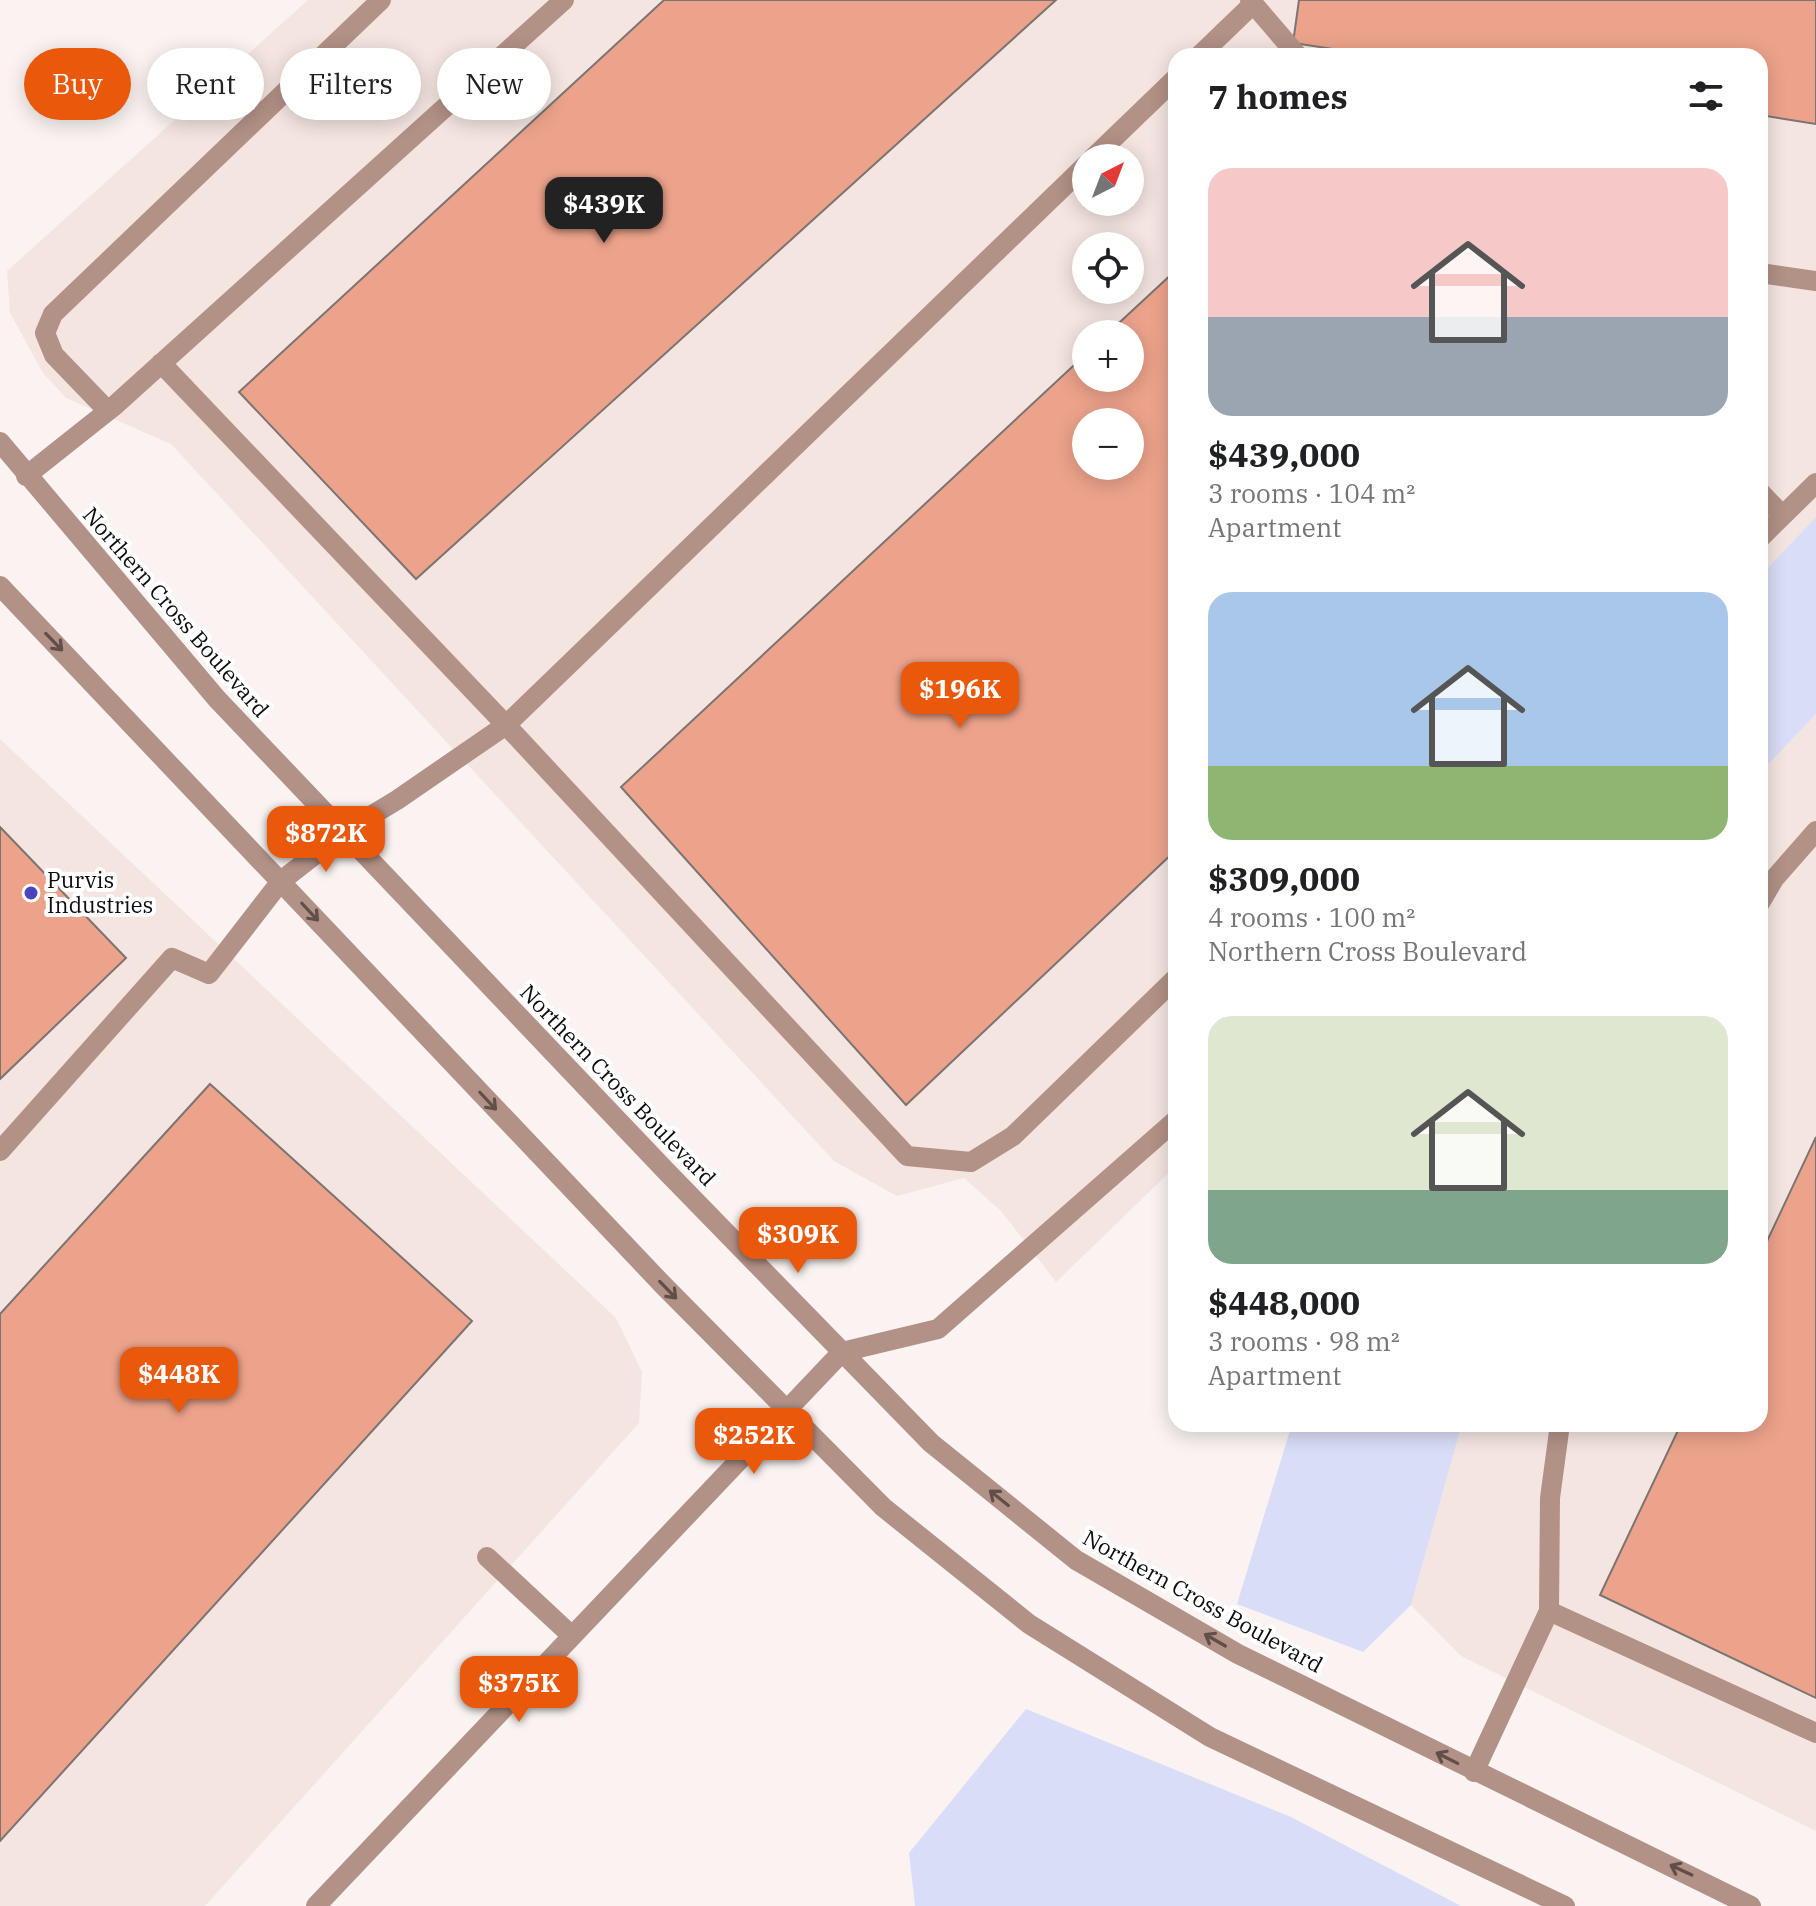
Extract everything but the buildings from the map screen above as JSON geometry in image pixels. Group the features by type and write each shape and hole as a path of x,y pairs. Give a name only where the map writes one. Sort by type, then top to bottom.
{"street":[{"path":"108,411 54,355 45,333 53,314 381,0"},
{"path":"26,476 108,411 558,2"},
{"path":"1207,48 1252,2 1291,48"},
{"path":"1108,144 1168,86"},
{"path":"0,1151 172,958 209,974 281,881 344,832 397,800 506,725 1072,179"},
{"path":"1768,274 1816,281"},
{"path":"161,363 506,725 907,1156 971,1162 1013,1136 1168,986"},
{"name":"Northern Cross Boulevard","path":"0,442 217,699 931,1443 1076,1560 1238,1654 1751,1906"},
{"path":"1768,530 1816,483"},
{"path":"1768,500 1782,515"},
{"path":"0,586 663,1285 883,1507 1029,1624 1210,1737 1565,1906"},
{"path":"1768,889 1816,831"},
{"path":"316,1906 842,1352 938,1329 1168,1127"},
{"path":"1474,1772 1549,1611 1550,1498 1559,1432"},
{"path":"487,1557 572,1636"},
{"path":"1549,1611 1816,1733"}],"shaded area":[{"path":"308,0 1816,0 1816,517 1768,568 1768,48 1168,48 1168,1174 1056,1282 1001,1211 964,1178 897,1196 834,1161 171,444 66,398 43,373 10,313 7,271 175,120 264,120 264,48 255,48"},
{"path":"1816,517 1816,714 1768,765 1768,568"},
{"path":"1816,714 1816,1831 1461,1656 1411,1605 1460,1432 1768,1432 1768,765"},
{"path":"0,739 616,1318 642,1372 639,1423 205,1906 0,1906"},
{"path":"1290,1432 1460,1432 1411,1605 1363,1652 1237,1604"},
{"path":"1026,1709 1291,1817 1461,1906 915,1906 909,1853"}],"place":[{"name":"Purvis Industries","path":"31,893"}]}
